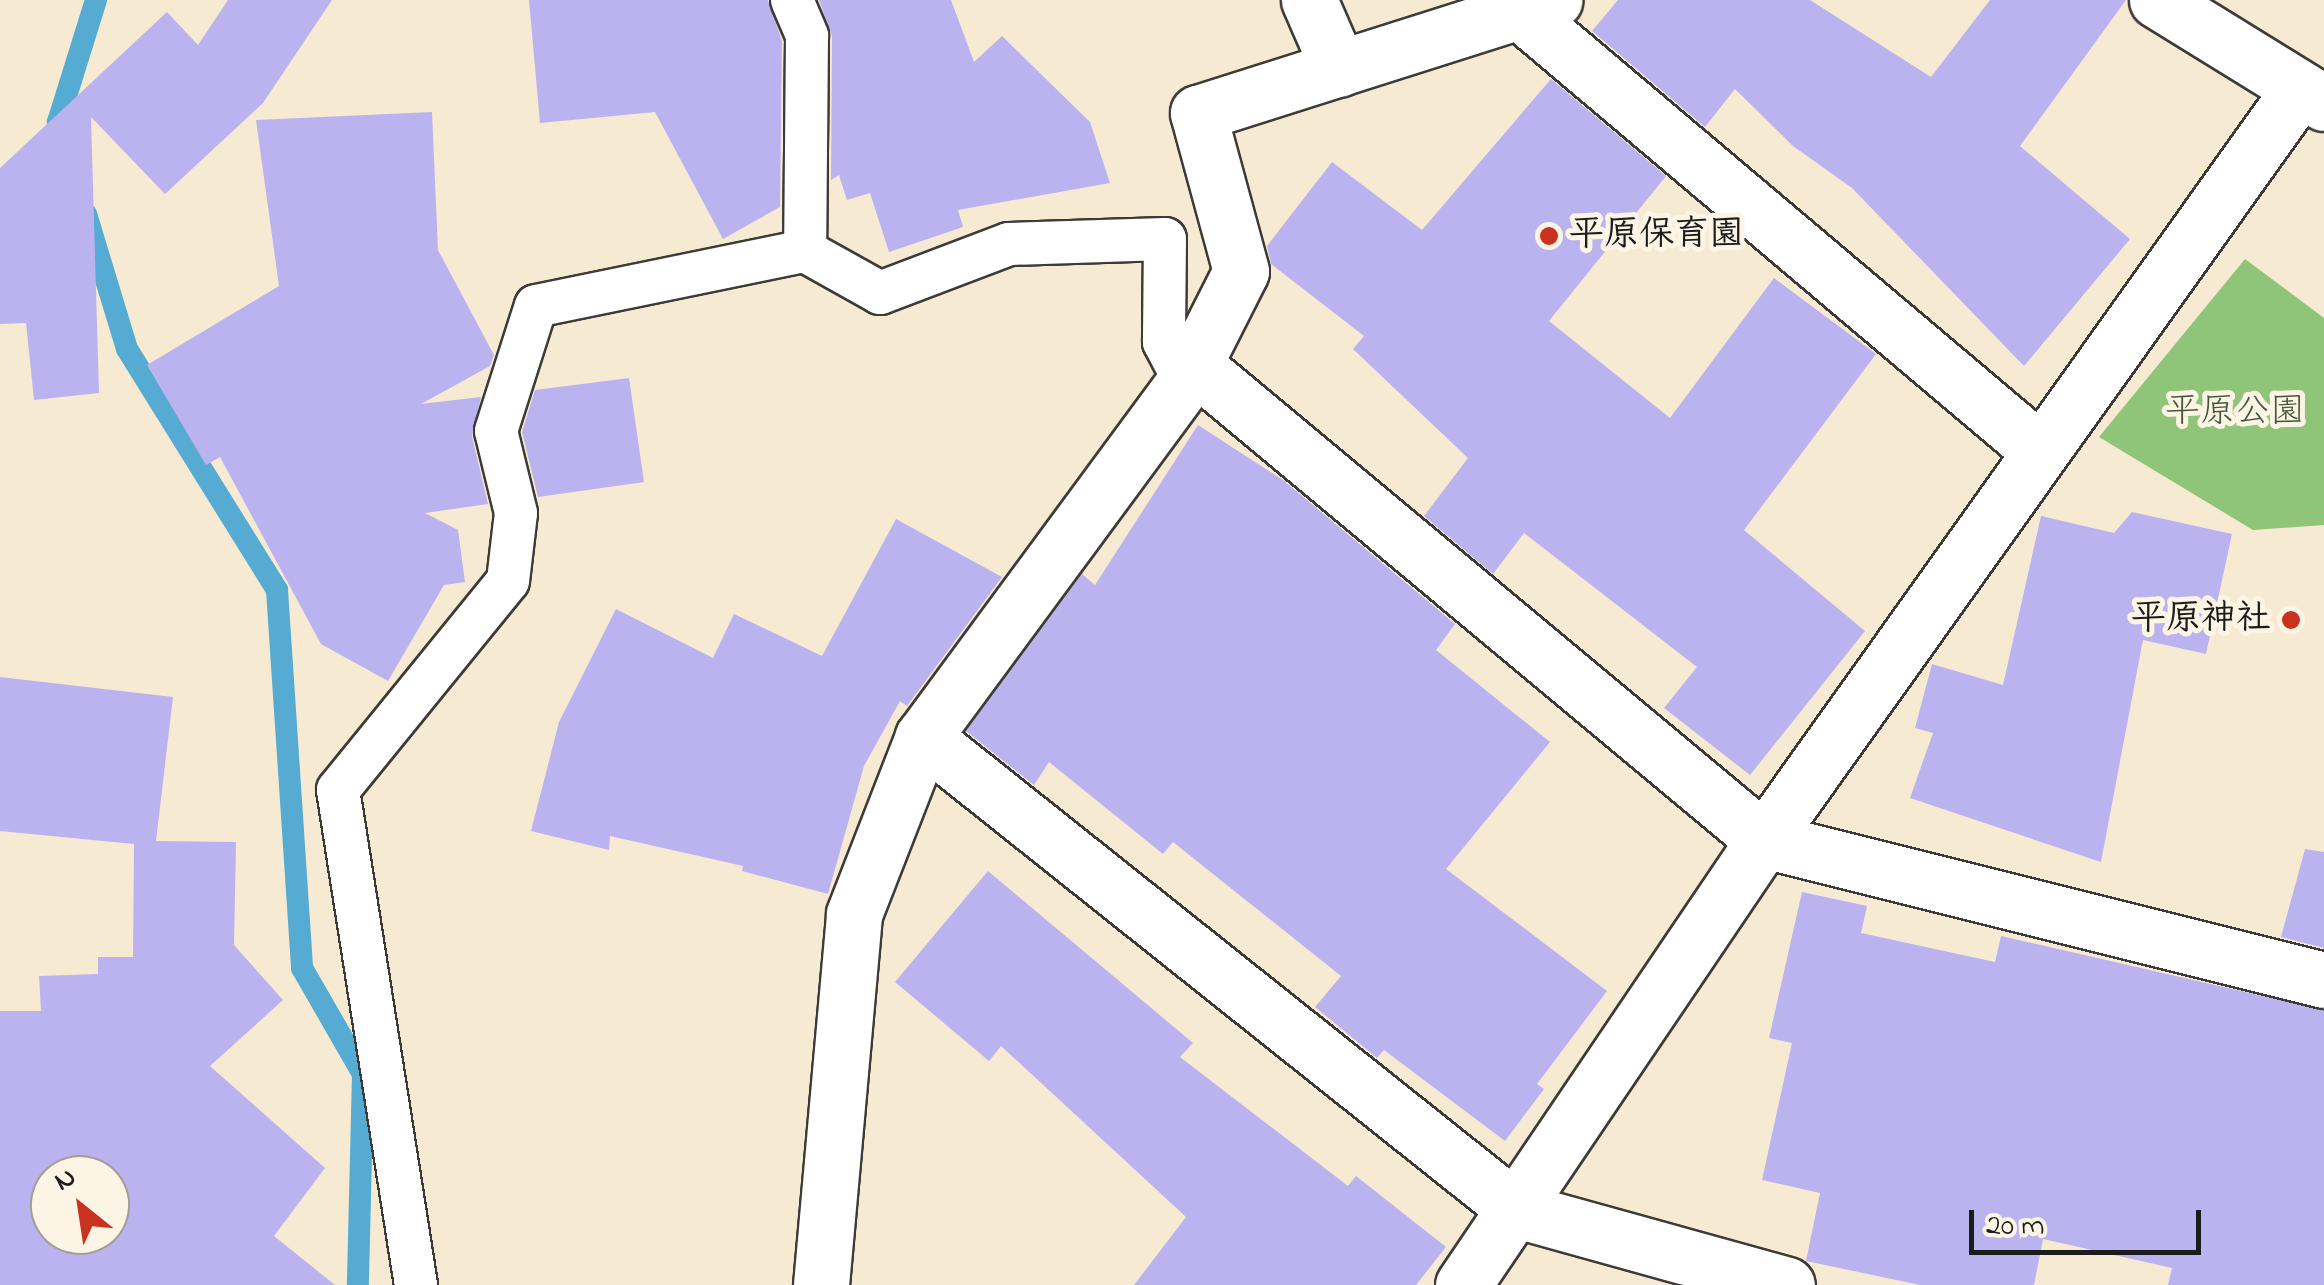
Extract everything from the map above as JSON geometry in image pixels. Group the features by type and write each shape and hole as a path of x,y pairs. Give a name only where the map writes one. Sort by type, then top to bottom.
{"street":[{"path":"1310,0 1339,69"},
{"path":"1463,1285 1764,840 2041,452 2312,96 2157,0"},
{"path":"826,1281 854,914 923,736 1190,373 1240,270 1198,113 1536,6 2041,452"},
{"path":"1190,373 1764,840 2324,980"},
{"path":"923,736 1517,1210 1787,1285"}],"lane":[{"path":"792,0 807,36 805,252"},
{"path":"416,1285 338,790 508,581 516,512 496,431 536,306 805,252 880,293 1009,244 1165,239 1164,342 1190,373"}],"green space":[{"name":"平原公園","path":"2245,259 2324,318 2324,525 2253,530 2099,437"}],"building":[{"path":"228,0 332,0 263,103 165,194 91,117 99,393 34,400 26,323 0,324 0,168 167,12 198,45"},
{"path":"529,0 768,0 782,41 780,207 723,239 655,112 540,123"},
{"path":"819,0 951,0 974,62 1002,36 1090,122 1110,183 958,210 963,227 889,252 870,193 847,200 839,175 831,180 832,36"},
{"path":"1618,0 1810,0 1931,77 1990,0 2126,0 2020,146 2130,239 2024,366 1852,188 1793,146 1735,89 1705,127 1592,31"},
{"path":"1551,79 1666,176 1549,321 1670,418 1774,278 1876,354 1744,530 1865,631 1750,775 1664,708 1697,667 1524,533 1493,574 1424,516 1468,458 1353,349 1364,336 1271,264 1267,246 1332,162 1422,230"},
{"path":"432,112 438,250 494,355 490,366 421,404 481,397 472,436 488,504 425,513 458,530 465,582 444,585 388,681 321,644 220,457 206,465 147,365 279,286 256,120"},
{"path":"629,378 644,482 538,497 522,432 535,390"},
{"path":"1198,425 1283,480 1455,624 1436,650 1550,742 1446,869 1607,991 1537,1084 1544,1089 1505,1141 1384,1050 1377,1058 1315,1007 1341,976 1173,842 1163,854 1049,762 1034,785 966,731 1082,574 1095,585"},
{"path":"2132,512 2232,534 2206,654 2143,640 2101,862 1910,798 1933,733 1915,728 1932,664 2003,685 2041,516 2114,533"},
{"path":"896,519 1002,577 907,706 900,701 864,766 828,894 742,871 743,866 610,836 609,850 531,831 559,722 616,609 713,658 734,614 822,656"},
{"path":"0,677 173,697 156,841 236,842 234,945 283,1000 210,1066 325,1168 274,1236 335,1285 0,1285 0,1011 41,1011 39,976 98,974 98,957 133,957 134,844 0,831"},
{"path":"2305,849 2324,852 2324,948 2281,937"},
{"path":"988,871 1193,1043 1180,1057 1348,1186 1356,1176 1446,1247 1416,1285 1134,1285 1186,1217 1001,1046 989,1061 895,982"},
{"path":"1802,892 1867,906 1861,933 1995,962 2001,936 2324,1010 2324,1285 2168,1285 2172,1268 2043,1239 2034,1285 1920,1285 1806,1261 1820,1193 1762,1180 1792,1043 1769,1038"}],"waterway":[{"path":"63,140 58,122 96,0"},
{"path":"86,214 127,349 277,590 302,968 363,1074 358,1285"}],"place":[{"name":"平原保育園","path":"1549,236"},
{"name":"平原神社","path":"2291,620"}]}
